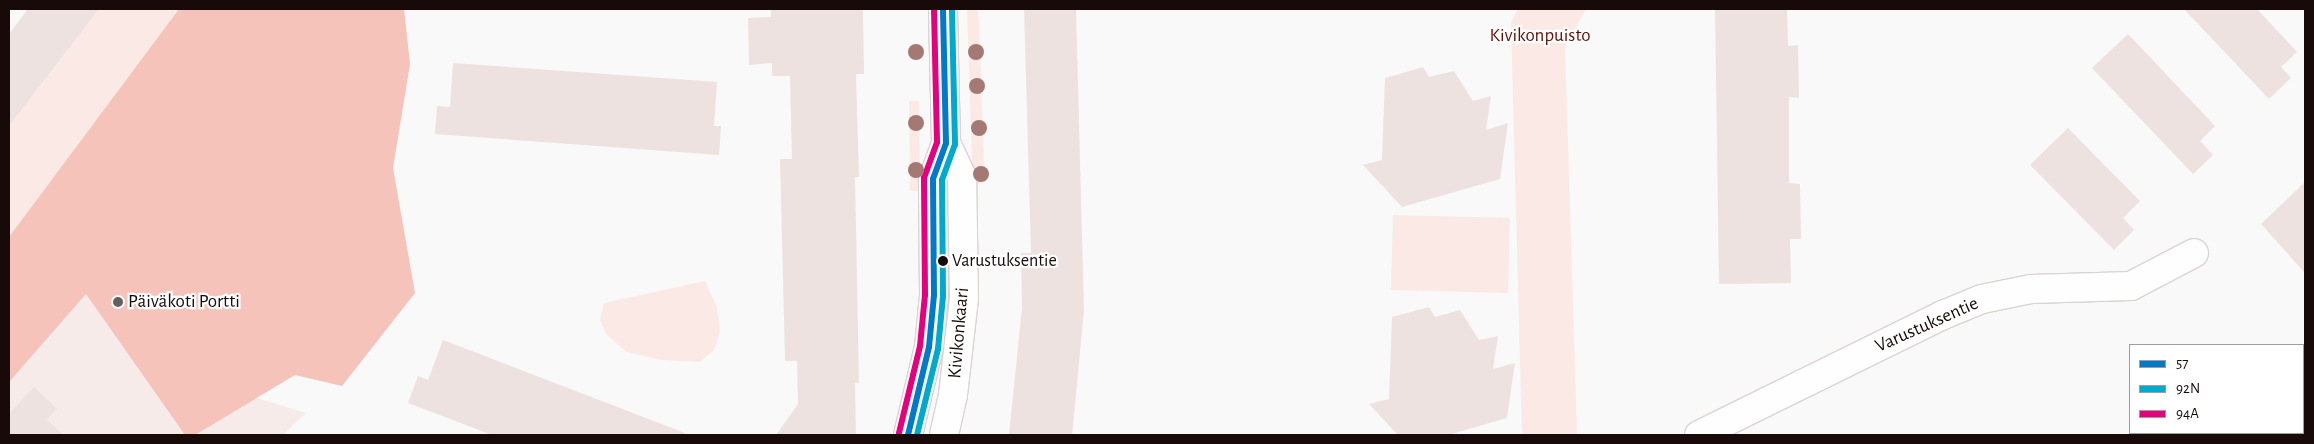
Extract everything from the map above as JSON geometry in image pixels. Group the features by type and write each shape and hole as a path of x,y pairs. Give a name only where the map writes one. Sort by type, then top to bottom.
{"street":[{"name":"Kivikonkaari","path":"908,435 929,347 934,295 933,179 946,143 943,9"},
{"name":"Kivikonkaari","path":"944,435 953,395 964,298 962,177 946,143"},
{"name":"Varustuksentie","path":"1699,435 1943,315 1982,300 2031,289 2131,286 2194,253"}],"shaded area":[{"path":"179,9 404,9 410,64 393,168 415,293 342,386 295,375 195,435 185,435 86,294 9,382 9,237"},
{"name":"Päiväkoti Portti","path":"136,207 173,373 306,413 283,435 9,435 9,375"}],"green space":[{"path":"99,9 179,9 9,237 9,126"},
{"path":"967,9 978,9 980,44 984,166 982,183 973,186"},
{"name":"Kivikonpuisto","path":"1518,9 1586,9 1565,47 1577,435 1522,435 1511,22"},
{"path":"909,101 919,101 920,191 910,191"},
{"path":"1393,215 1510,218 1508,293 1391,290"},
{"path":"705,281 717,308 720,332 714,350 700,362 663,360 626,352 606,334 600,320 604,303"}],"building":[{"path":"28,9 99,9 9,126 9,34"},
{"path":"771,9 863,9 864,74 856,74 859,177 855,177 859,383 855,383 856,435 776,435 798,404 797,361 785,361 780,159 792,159 790,76 772,76 772,63 749,65 748,18 771,17"},
{"path":"1024,9 1076,9 1084,311 1072,435 1009,435 1022,308 1021,253 1031,253"},
{"path":"1715,9 1787,9 1788,46 1798,45 1799,98 1789,97 1789,183 1800,184 1801,239 1790,239 1791,283 1719,284"},
{"path":"2184,9 2257,9 2297,52 2281,67 2291,78 2269,99"},
{"path":"2128,34 2215,126 2200,141 2213,155 2193,174 2092,68"},
{"path":"453,63 717,82 714,126 721,126 719,155 435,134 437,106 450,107"},
{"path":"1423,67 1429,77 1454,71 1473,101 1491,96 1486,130 1508,123 1500,179 1402,207 1363,165 1382,160 1385,78"},
{"path":"2068,128 2140,201 2123,218 2134,230 2114,250 2030,165"},
{"path":"2305,182 2305,273 2261,224"},
{"path":"1429,307 1435,317 1460,310 1479,340 1498,336 1493,369 1515,363 1507,418 1448,435 1398,435 1369,404 1389,399 1392,317"},
{"path":"443,340 685,433 684,435 492,435 408,403 418,376 428,380"},
{"path":"34,387 57,409 47,419 63,435 9,435 9,414"}],"transit line":[{"name":"94A","path":"899,433 920,346 925,295 924,178 937,142 934,9"},
{"name":"57","path":"908,435 929,347 934,295 933,179 946,143 943,9"},
{"name":"92N","path":"917,435 938,349 943,296 942,180 955,144 952,9"}],"place":[{"name":"Varustuksentie","path":"943,261"},
{"name":"Päiväkoti Portti","path":"118,302"}]}
